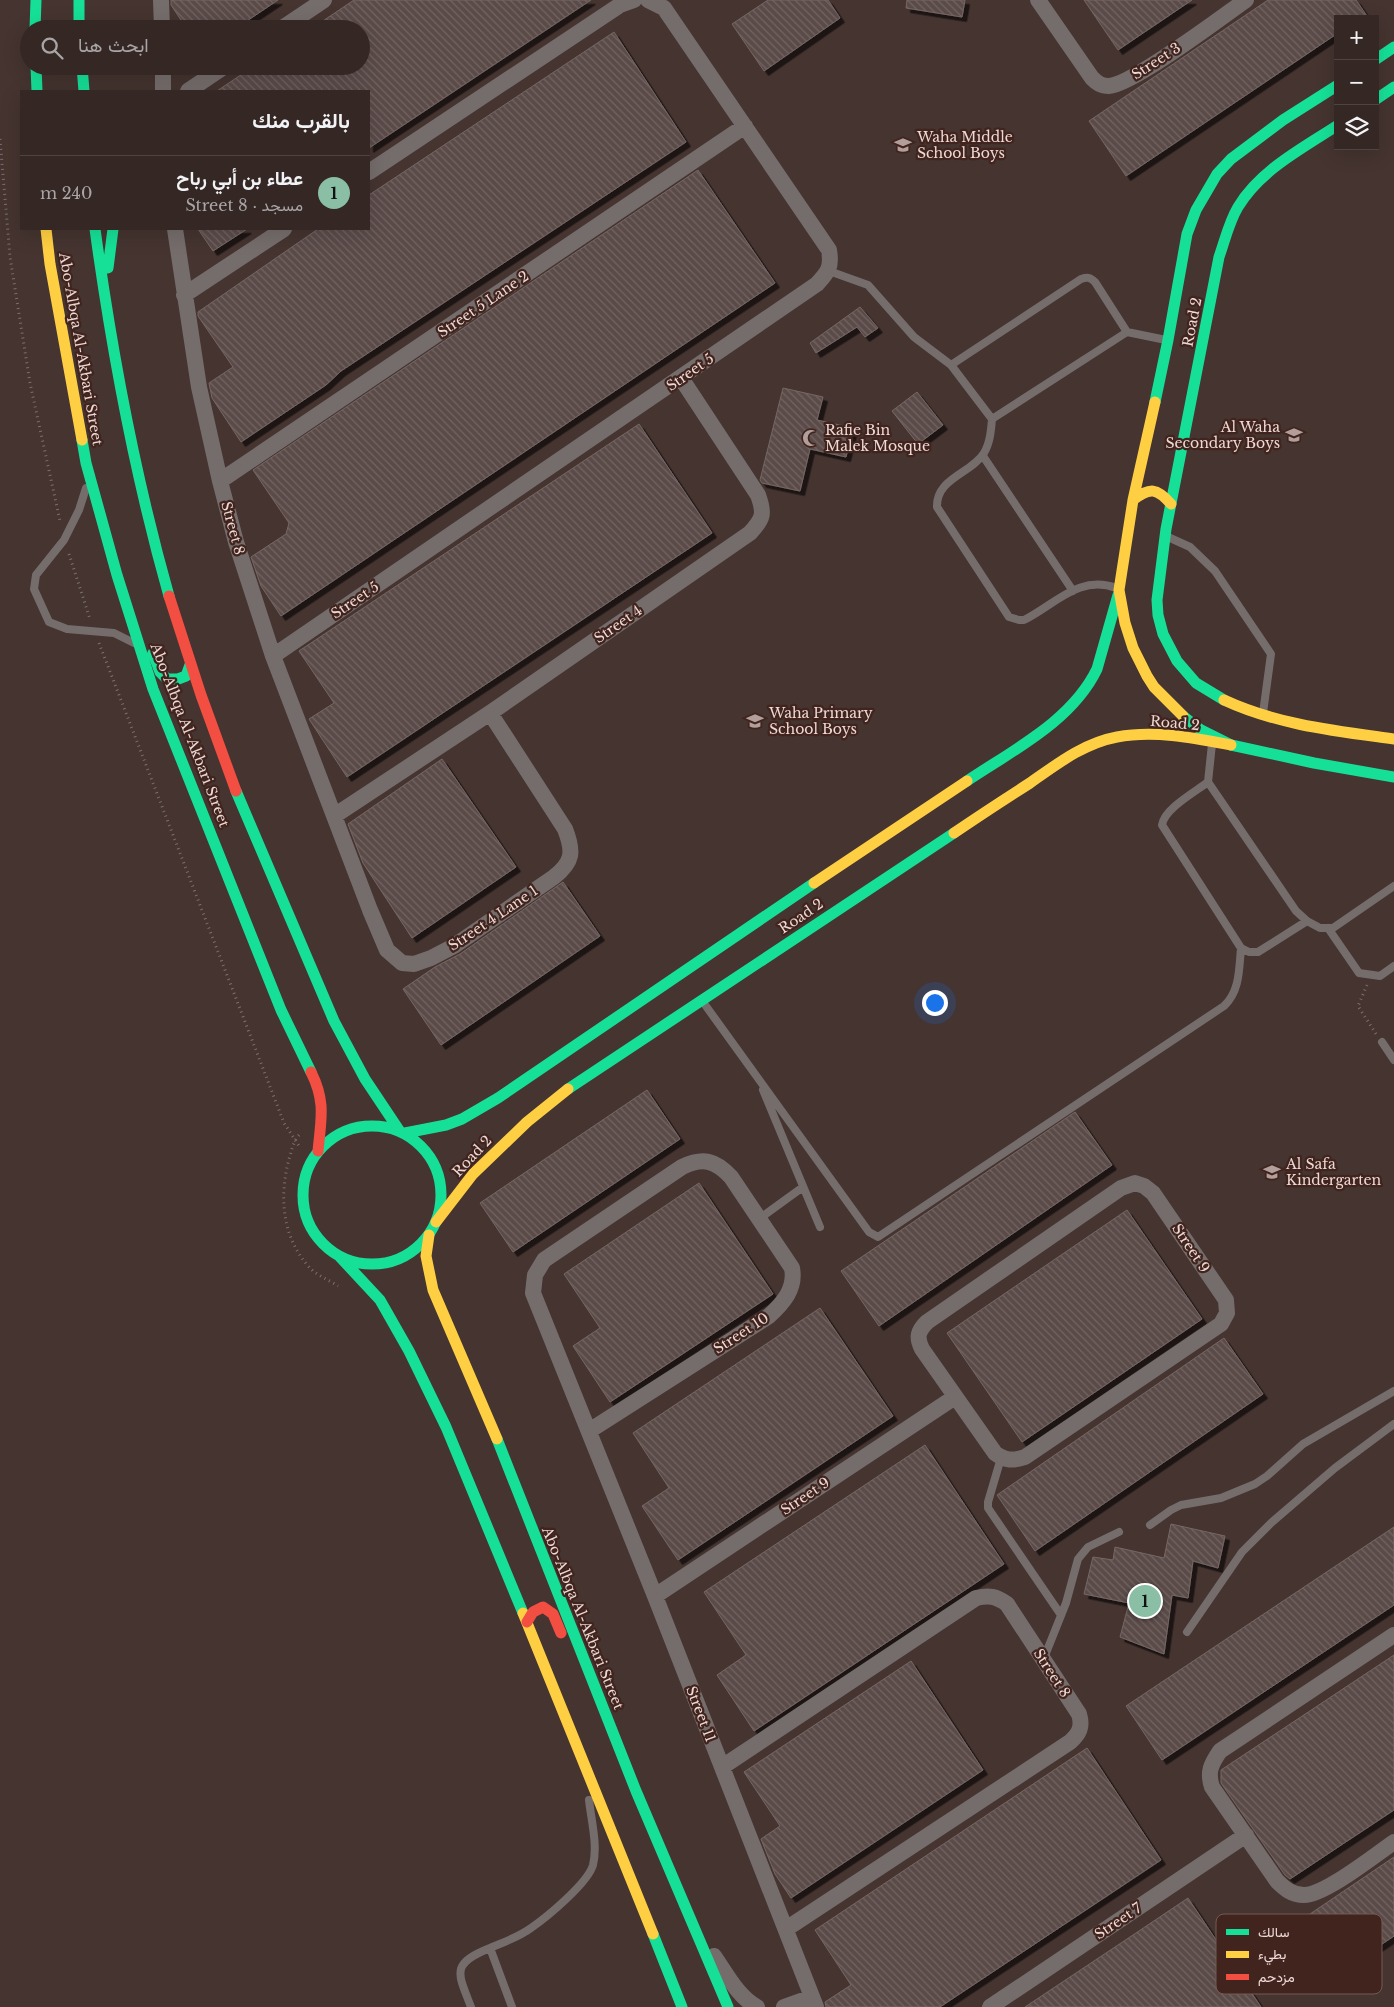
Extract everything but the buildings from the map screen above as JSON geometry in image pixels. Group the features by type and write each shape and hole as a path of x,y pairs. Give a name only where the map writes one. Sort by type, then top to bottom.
{"main road":[{"path":"35,20 36,0"},
{"path":"79,0 79,20"},
{"path":"1379,57 1394,48"},
{"path":"36,75 37,90"},
{"path":"83,75 84,90"},
{"path":"1379,97 1394,87"},
{"name":"Road 2","path":"402,1132 446,1126 498,1098 723,944 1011,752 1056,720 1086,689 1097,668 1120,590 1133,500 1168,340 1187,234 1207,189 1217,174 1231,159 1283,120 1334,88"},
{"path":"1283,120 1294,121 1302,129 1306,140 1302,149"},
{"name":"Road 2","path":"1334,128 1302,149 1254,187 1239,206 1227,232 1219,257 1165,535 1157,590 1158,616 1164,636 1177,663 1195,682 1221,700 1263,715 1320,728 1394,739"},
{"name":"Abo-Albqa Al-Akbari Street","path":"46,230 50,264 67,361 90,477 113,562 153,689 281,1010 318,1085 323,1105 318,1151"},
{"name":"Abo-Albqa Al-Akbari Street","path":"95,230 114,359 135,463 159,562 190,664 255,840 323,998 371,1090 402,1132"},
{"path":"106,304 113,230"},
{"path":"1148,434 1153,447 1163,453 1183,445"},
{"path":"1133,500 1143,492 1153,490 1162,494 1171,504"},
{"path":"113,562 129,580 160,674 166,680 176,681 186,676 190,664"},
{"name":"Road 2","path":"1120,590 1125,623 1133,648 1154,687 1178,712 1201,730 1231,745"},
{"path":"1314,763 1334,750 1331,738 1320,728"},
{"name":"Road 2","path":"436,1222 473,1174 527,1122 560,1095 1088,746 1102,740 1148,735 1231,745 1314,763 1394,777"},
{"path":"1011,752 1029,754"},
{"path":"1389,754 1388,770 1394,777"},
{"path":"1031,782 1037,765"},
{"path":"723,944 719,953 721,966 728,974 742,973"},
{"path":"340,1257 359,1263 378,1264 398,1260 415,1250 429,1235 436,1222 442,1202 441,1182 434,1162 422,1146 402,1132 377,1125 355,1127 335,1136 318,1151 304,1178 302,1196 305,1215 313,1232 325,1246 340,1257 380,1300 409,1351 446,1427 527,1622 682,2007"},
{"name":"Abo-Albqa Al-Akbari Street","path":"429,1235 426,1256 433,1290 482,1402 636,1791 700,1937 728,2007"},
{"path":"527,1622 531,1612 537,1607 548,1609 553,1614 564,1640"},
{"path":"585,1693 613,1764 636,1791"}],"street":[{"path":"162,0 162,20"},
{"path":"294,20 324,0"},
{"path":"370,171 620,5 634,0"},
{"path":"648,0 664,8 829,250 831,260 828,271"},
{"name":"Street 3","path":"1038,0 1092,78 1100,85 1110,86 1136,76 1246,0"},
{"path":"163,75 163,90"},
{"path":"190,90 212,75"},
{"name":"Street 5 Lane 2","path":"220,481 745,126"},
{"name":"Street 8","path":"175,230 199,387 220,481 248,583 273,656 334,816"},
{"path":"184,295 282,230"},
{"name":"Street 5","path":"273,656 817,284 828,271"},
{"name":"Street 4","path":"334,816 490,713 742,539 758,524 762,517 762,508 758,495 681,378"},
{"name":"Street 4 Lane 1","path":"334,816 370,910 387,950 393,957 402,963 414,964 431,958 454,946 562,871 570,858 570,842 565,829 490,713"},
{"name":"Street 10","path":"698,1161 705,1161 722,1167 731,1177 792,1268 793,1282 789,1293 781,1305 769,1316 590,1431 533,1293 535,1275 544,1260 682,1167 698,1161"},
{"name":"Street 9","path":"1136,1183 1154,1193 1226,1300 1228,1308 1221,1324 1026,1457 1016,1460 1001,1458 995,1453 955,1396 918,1342 920,1329 927,1322 1121,1188 1136,1183"},
{"name":"Street 9","path":"655,1596 955,1396"},
{"name":"Street 11","path":"590,1431 814,2002 784,2007"},
{"name":"Street 8","path":"722,1767 976,1598 988,1596 995,1597 1007,1604 1082,1721 1078,1735 1070,1742 786,1929"},
{"path":"1394,1635 1220,1751 1209,1770 1212,1787 1281,1885 1294,1893 1304,1895 1319,1892 1394,1842"},
{"name":"Street 7","path":"990,2007 1246,1836"},
{"path":"700,1937 737,1989 757,2007"}],"lane":[{"path":"828,271 868,285 914,336 951,365 992,419 988,445 983,456 944,486 938,496 937,507 1009,617 1014,620 1024,620 1073,590 1092,584 1102,584 1120,590"},
{"path":"951,365 1086,277 1091,278 1095,282 1127,332"},
{"path":"992,419 1127,332 1168,340"},
{"path":"983,456 1073,590"},
{"path":"90,477 73,525 64,540 36,575 34,589 49,622 67,629 114,633 140,647"},
{"path":"1165,535 1190,547 1216,571 1271,654 1263,715"},
{"path":"1213,742 1208,782 1296,911 1307,921 1320,928 1333,928 1394,886"},
{"path":"1208,782 1168,812 1163,819 1162,825 1241,948 1249,952 1258,952 1307,921"},
{"path":"1328,928 1358,973 1380,976 1394,966"},
{"path":"702,1000 868,1232 878,1236 1224,1006 1232,998 1236,987 1241,948"},
{"path":"1382,1042 1394,1060"},
{"path":"757,1077 820,1227"},
{"path":"759,1219 803,1186"},
{"path":"1150,1525 1181,1505 1220,1498 1255,1484 1268,1476 1303,1444 1394,1391"},
{"path":"1187,1632 1242,1552 1270,1523 1334,1468 1394,1424"},
{"path":"1001,1458 988,1508 1062,1615"},
{"path":"1043,1660 1062,1615 1076,1566 1082,1553 1095,1543 1119,1532"},
{"path":"471,2007 459,1976 463,1963 473,1955 531,1929 569,1896 590,1873 594,1854 585,1765"},
{"path":"490,1948 512,2007"}],"path":[{"path":"1371,976 1358,1006 1382,1042"},
{"path":"300,1133 294,1140 286,1171 283,1196 290,1237 310,1268 339,1286"}],"traffic: fast":[{"path":"35,20 36,0"},
{"path":"79,0 79,20"},
{"path":"1379,57 1394,47"},
{"path":"36,75 37,90"},
{"path":"83,75 84,90"},
{"path":"1379,97 1394,87"},
{"path":"1155,402 1187,234 1196,210 1217,174 1231,159 1283,120 1334,88"},
{"path":"1224,700 1196,683 1177,661 1163,634 1158,615 1157,600 1166,529 1219,257 1232,219 1247,194 1270,171 1334,128"},
{"path":"95,230 109,322 135,460 169,596"},
{"path":"108,268 113,230"},
{"path":"82,440 86,463 117,575 153,689 281,1010 311,1072"},
{"path":"967,781 1040,733 1073,704 1097,669 1118,595"},
{"path":"153,653 160,672 167,679 178,679 186,676 190,665"},
{"path":"1183,716 1201,730 1231,745 1314,763 1394,777"},
{"path":"236,791 334,1021 365,1079 399,1130"},
{"path":"568,1089 954,833"},
{"path":"405,1133 446,1125 462,1119 498,1098 814,883"},
{"path":"372,1126 386,1127 399,1131 421,1146 436,1168 440,1181 441,1195 440,1209 436,1222 421,1244 399,1259 386,1263 372,1264 358,1263 345,1259 323,1244 308,1222 304,1209 303,1195 304,1181 308,1168 323,1146 345,1131 358,1127 372,1126"},
{"path":"340,1257 380,1300 409,1351 446,1427 523,1613"},
{"path":"497,1439 636,1791 728,2007"},
{"path":"653,1934 682,2007"}],"traffic: slow":[{"path":"46,230 50,264 82,440"},
{"path":"1155,402 1133,500 1119,590 1125,623 1133,648 1147,676 1154,687 1183,716"},
{"path":"1133,500 1144,493 1153,491 1162,495 1171,504"},
{"path":"1224,700 1244,709 1286,721 1329,730 1394,739"},
{"path":"954,833 1071,755 1105,740 1146,734 1189,738 1231,745"},
{"path":"814,883 967,781"},
{"path":"436,1222 473,1174 527,1122 568,1089"},
{"path":"429,1235 426,1256 433,1290 497,1439"},
{"path":"523,1613 653,1934"}],"traffic: jam":[{"path":"169,596 201,695 236,791"},
{"path":"311,1072 321,1102 318,1151"},
{"path":"527,1622 533,1612 543,1607 553,1614 561,1633"}],"place":[{"name":"Waha Middle School Boys","path":"903,145"},
{"name":"Al Waha Secondary Boys","path":"1294,435"},
{"name":"Rafie Bin Malek Mosque","path":"811,438"},
{"name":"Waha Primary School Boys","path":"755,721"},
{"name":"Al Safa Kindergarten","path":"1272,1172"},
{"name":"عطاء بن أبي رباح","path":"1145,1601"}]}
